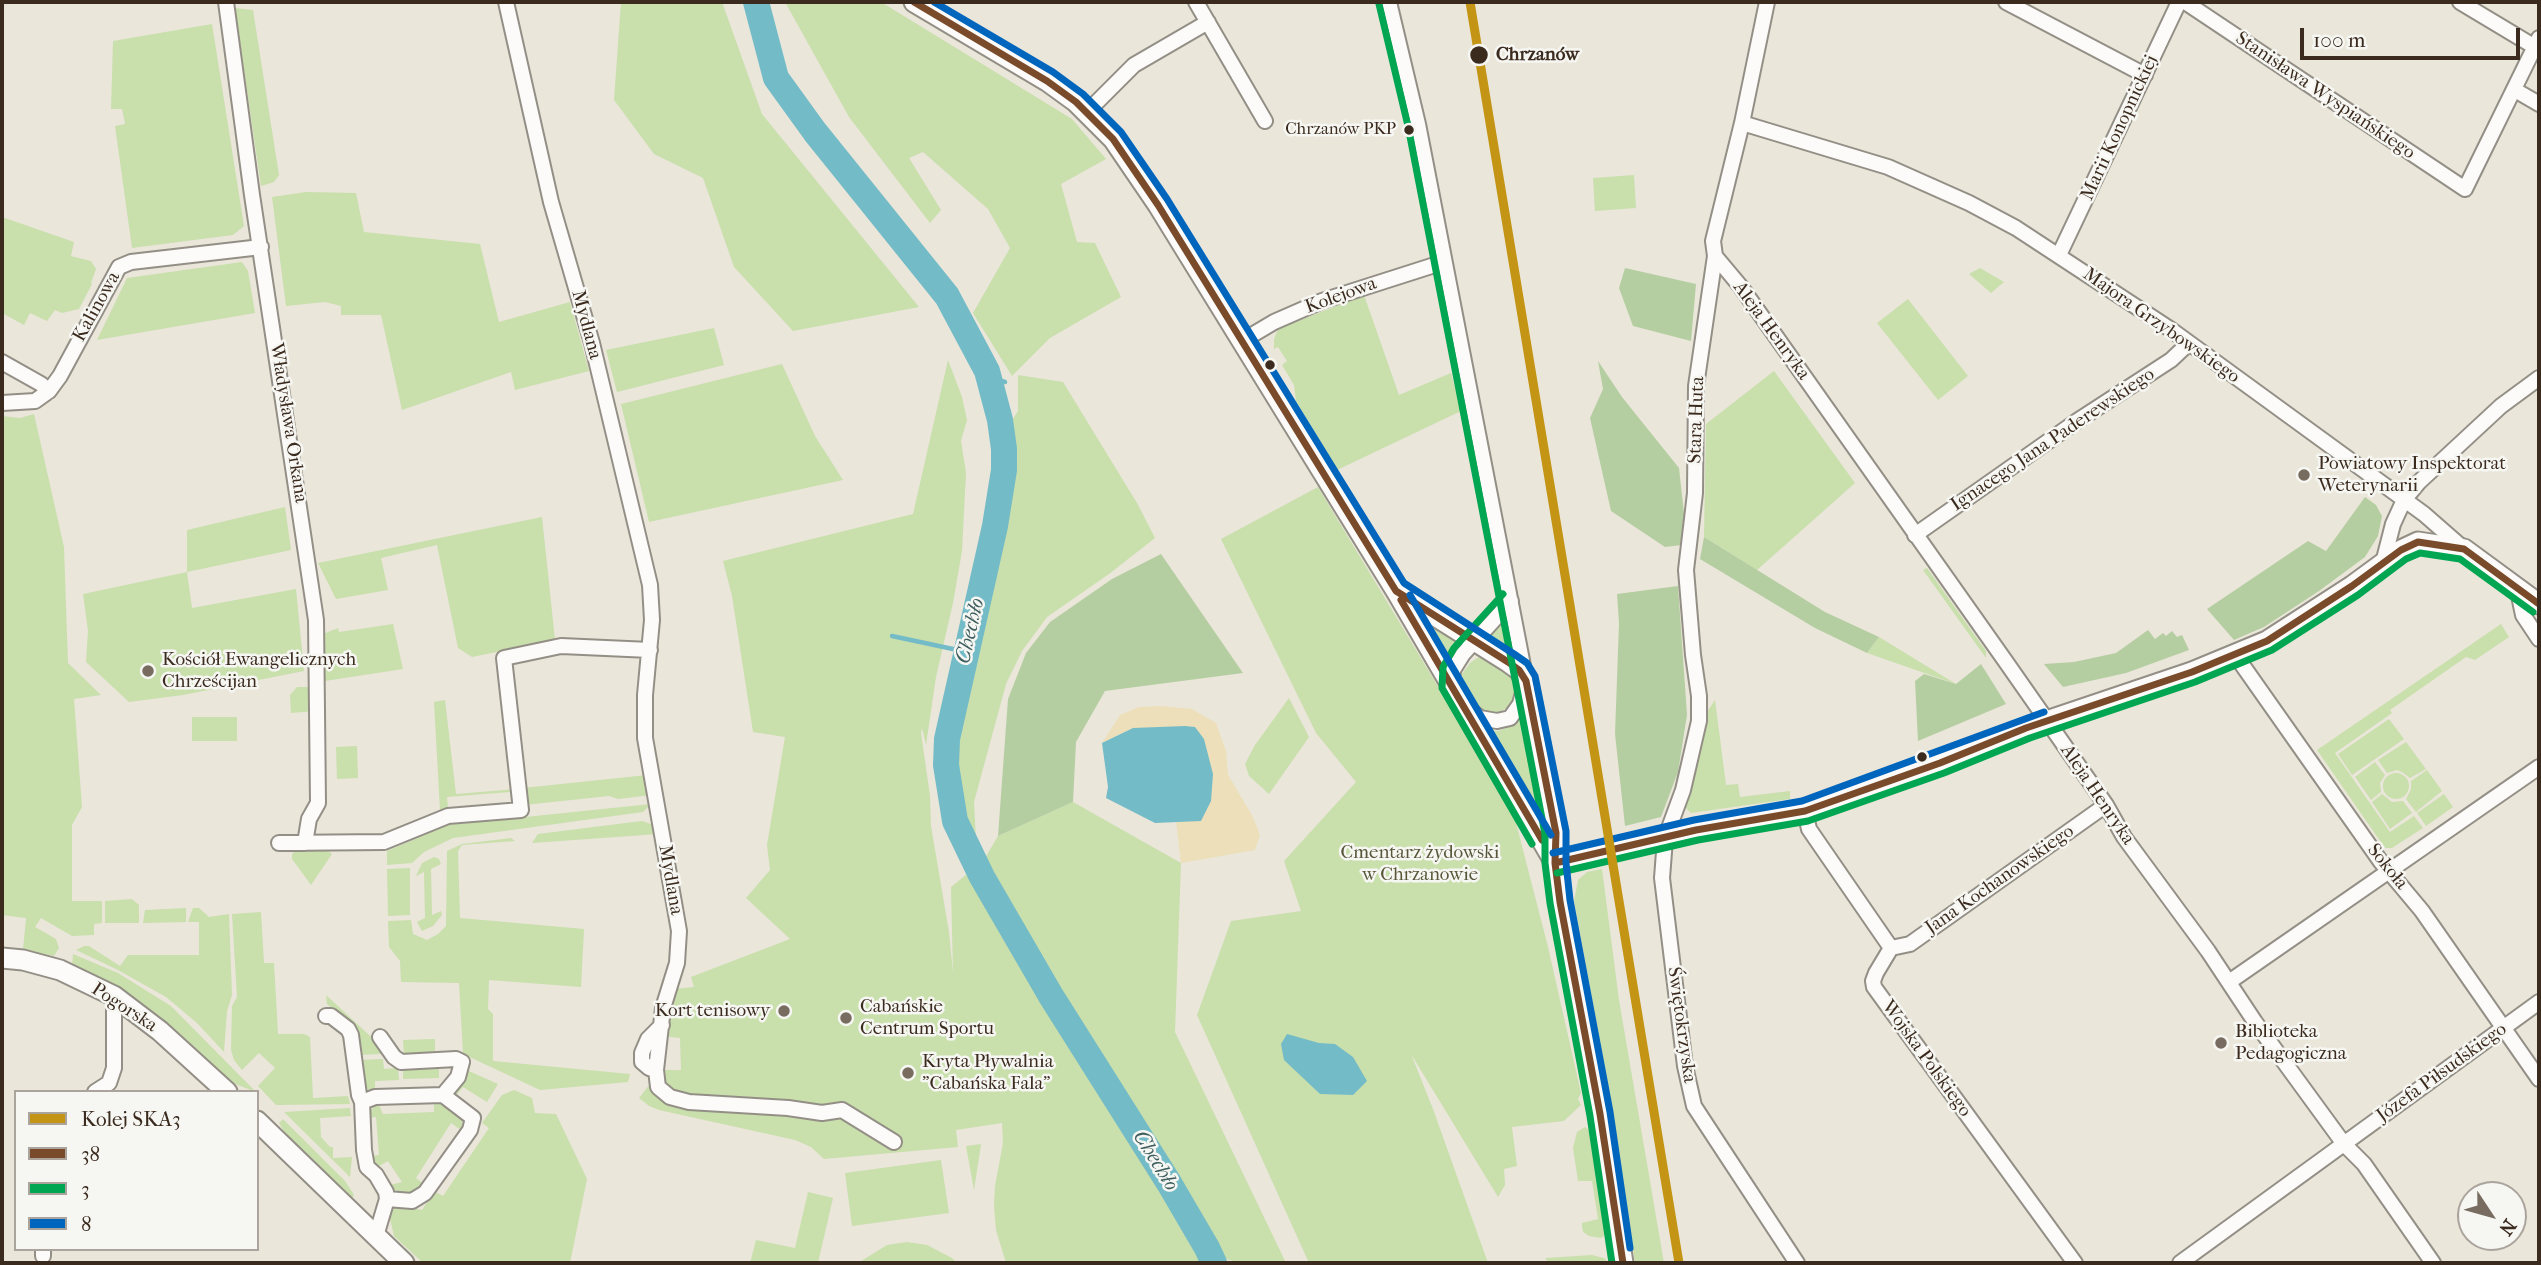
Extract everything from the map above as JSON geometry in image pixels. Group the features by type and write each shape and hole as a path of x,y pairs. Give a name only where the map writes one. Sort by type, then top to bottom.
{"street":[{"name":"Władysława Orkana","path":"226,2 316,620 314,638 318,803 309,820 305,843"},
{"name":"Mydlana","path":"506,2 551,202 593,343 650,585 652,620 645,695 645,738 679,931 677,962 663,1008 662,1025 648,1039 642,1053 642,1062 656,1070 658,1087 670,1097 689,1102 788,1108 822,1113 842,1110 894,1142"},
{"path":"914,2 1047,81 1087,112 1113,139 1134,168 1396,591 1555,863"},
{"path":"1196,2 1265,121"},
{"path":"1389,2 1413,98 1556,833 1555,863 1600,1114 1623,1263"},
{"name":"Stara Huta","path":"1665,839 1683,790 1699,720 1686,570 1695,493 1696,386 1715,256 1713,241 1742,123 1767,2"},
{"path":"2006,2 2145,75"},
{"name":"Marii Konopnickiej","path":"2059,255 2179,2"},
{"name":"Stanisława Wyspiańskiego","path":"2185,2 2465,189 2515,90"},
{"path":"2460,2 2537,43 2515,90 2539,104"},
{"path":"1087,112 1134,65 1208,22"},
{"name":"Majora Grzybowskiego","path":"1742,123 1888,167 1969,203 2059,255 2189,343 2424,514 2464,549 2539,604"},
{"name":"Kalinowa","path":"49,391 60,376 119,267 131,262 261,247"},
{"name":"Aleja Henryka","path":"1715,256 1741,287 2048,722 2106,805 2124,836 2344,1144 2364,1164 2433,1263"},
{"name":"Kolejowa","path":"1242,341 1274,322 1322,301 1444,262"},
{"name":"Ignacego Jana Paderewskiego","path":"1915,535 2077,421 2171,360 2189,343"},
{"path":"2,362 49,391 34,401 2,403"},
{"path":"2384,563 2393,524 2404,500 2501,406 2539,377"},
{"path":"1555,863 1696,830 1805,811 2236,656 2301,620 2401,550 2418,542 2464,549"},
{"path":"1396,591 1519,670 1526,681 1520,704 1510,718 1497,721 1480,718 1463,705"},
{"path":"2518,591 2523,615 2539,639"},
{"path":"1452,687 1453,670 1463,654 1511,601"},
{"path":"279,842 384,842 448,816 521,810 504,658 561,646 650,650"},
{"name":"Sokoła","path":"2236,656 2539,1079"},
{"path":"2229,982 2539,767"},
{"name":"Jana Kochanowskiego","path":"1891,948 1910,944 2106,805"},
{"path":"1805,811 1810,829 1891,948"},
{"name":"Świętokrzyska","path":"1665,839 1662,878 1666,919 1685,1066 1694,1106 1797,1263"},
{"name":"Wojska Polskiego","path":"1891,948 1876,973 1874,987 2075,1263"},
{"name":"Pogorska","path":"2,958 60,970 114,996 160,1031 225,1090"},
{"path":"98,1090 109,1083 114,1068 114,996"},
{"name":"Józefa Piłsudskiego","path":"2180,1263 2539,1002"},
{"path":"326,1016 331,1016 348,1029 351,1035 362,1102 364,1158 367,1167 386,1189 387,1199 376,1236"},
{"path":"380,1037 394,1057 401,1062 456,1059 462,1062 458,1077 443,1095"},
{"path":"362,1102 375,1097 443,1095 473,1118 470,1130 433,1184 419,1198 387,1199"},
{"path":"259,1123 404,1263"}],"green space":[{"path":"621,2 722,2 762,114 919,307 793,331 734,267 703,178 654,154 614,100"},
{"path":"785,2 881,2 1072,119 1106,159 1061,184 1077,242 1095,243 1121,297 1050,338 1012,376 973,313 1010,248 988,209 923,152 909,158 941,210 930,223 849,117"},
{"path":"235,8 253,10 279,175 274,182 261,186"},
{"path":"212,24 244,226 233,235 132,248 115,126 125,124 122,109 111,109 113,41"},
{"path":"1634,175 1636,208 1595,211 1593,178"},
{"path":"306,192 356,193 364,232 480,244 499,322 570,302 589,371 515,390 511,372 402,410 381,315 341,315 341,306 325,302 286,306 272,197"},
{"path":"2,217 74,242 71,256 91,261 96,269 92,284 79,309 62,313 55,310 47,321 30,313 24,325 2,313"},
{"path":"242,262 248,271 255,313 97,340 127,278"},
{"path":"1625,268 1696,284 1691,341 1633,326 1619,288"},
{"path":"1980,268 2004,282 1991,293 1969,274"},
{"path":"1364,295 1399,395 1451,373 1461,411 1337,470 1296,401 1294,385 1282,365 1287,361 1278,347 1274,349 1274,339 1278,329"},
{"path":"1908,299 1968,376 1938,400 1877,323"},
{"path":"714,328 724,365 617,392 606,350"},
{"path":"948,360 962,397 967,420 961,441 966,473 962,551 936,677 926,745 922,728 921,733 930,796 931,826 949,932 953,973 951,887 967,874 1194,1242 1204,1263 1006,1263 996,1230 994,1206 1003,1143 1002,1123 956,1130 958,1147 824,1159 811,1147 795,1140 659,1110 639,1098 661,1070 681,1070 680,1038 670,1037 666,1033 673,989 694,987 691,977 790,939 746,898 770,870 767,845 785,737 753,732 732,596 723,561 913,514"},
{"path":"1598,361 1622,397 1679,468 1685,523 1682,545 1665,547 1611,511 1590,418 1603,389"},
{"path":"782,364 815,436 843,480 649,522 621,404"},
{"path":"1774,371 1855,483 1757,570 1704,537 1706,424"},
{"path":"1018,375 1063,382 1137,503 1155,538 1047,617 1022,651 1006,684 974,802 976,841 965,827 951,769 958,710 997,553 1009,452 1004,424 1013,419 1018,411"},
{"path":"34,414 64,547 68,663 101,695 74,699 82,807 72,825 72,901 102,901 102,923 94,924 94,935 72,936 41,918 35,927 56,939 59,948 54,956 23,950 26,918 2,915 2,416 20,418"},
{"name":"Cmentarz żydowski w Chrzanowie","path":"1318,487 1513,811 1548,947 1581,1093 1578,1099 1581,1105 1564,1121 1512,1127 1517,1166 1504,1169 1505,1185 1498,1197 1411,1054 1488,1263 1309,1263 1197,1015 1231,921 1301,911 1284,861 1356,782 1316,733 1221,539"},
{"path":"2365,497 2376,505 2382,516 2378,536 2365,557 2264,627 2234,640 2207,609 2308,541 2326,551"},
{"path":"285,507 291,550 187,572 187,530"},
{"path":"542,517 555,640 472,657 458,648 437,545 381,558 388,590 336,599 318,563"},
{"path":"1704,537 1825,612 1879,637 1867,653 1815,628 1700,559"},
{"path":"1161,554 1243,673 1105,691 1076,742 1073,802 998,836 1008,699 1026,653 1050,622 1112,579"},
{"path":"1927,568 1986,651 1986,658 1923,570"},
{"path":"187,572 192,608 296,589 304,671 183,695 129,702 86,662 88,631 83,594"},
{"path":"1678,586 1687,715 1678,772 1661,817 1625,826 1615,734 1619,623 1617,594"},
{"path":"1416,616 1467,642 1448,668"},
{"path":"1506,619 1514,657 1487,640"},
{"path":"393,624 403,669 325,681 323,634 338,628 339,632"},
{"path":"2501,624 2509,637 2475,660 2466,657 2390,710 2392,713 2335,753 2390,832 2414,816 2423,828 2392,848 2385,848 2317,750"},
{"path":"2148,630 2155,639 2172,631 2177,637 2182,635 2189,650 2126,673 2063,687 2044,664 2074,662 2116,653"},
{"path":"1879,637 1956,684 1867,653"},
{"path":"1480,656 1490,657 1512,675 1517,686 1516,699 1507,708 1496,713 1474,704 1463,688 1462,674 1470,663"},
{"path":"1981,664 2006,704 1918,741 1915,681 1924,674 1956,684"},
{"path":"297,687 307,687 312,691 315,711 291,713 290,695"},
{"path":"1289,698 1309,737 1269,794 1249,776 1245,764 1255,745"},
{"path":"445,700 456,794 517,789 519,805 512,807 510,792 447,797 448,808 440,810 434,702"},
{"path":"1715,700 1726,785 1738,784 1740,797 1790,791 1790,799 1691,813 1685,807 1698,760 1705,715"},
{"path":"1525,714 1547,831 1545,832 1487,730 1498,731 1509,727"},
{"path":"192,717 237,717 237,741 192,741"},
{"path":"2389,719 2404,739 2352,775 2338,754"},
{"path":"2406,742 2426,769 2410,778 2397,770 2387,773 2378,760"},
{"path":"357,746 358,778 337,779 336,747"},
{"path":"2375,762 2385,775 2380,783 2381,792 2371,800 2355,777"},
{"path":"2427,770 2442,791 2416,812 2406,799 2411,789 2411,781"},
{"path":"2396,773 2405,777 2409,786 2405,795 2396,799 2387,795 2383,786 2387,777"},
{"path":"647,775 652,795 618,799 609,796 524,805 523,788"},
{"path":"2382,794 2392,802 2403,801 2412,813 2390,829 2372,802"},
{"path":"2444,794 2453,807 2426,826 2417,813"},
{"path":"1073,802 1181,863 1175,1032 1286,1263 1241,1263 1222,1258 1191,1202 981,865 998,836"},
{"path":"651,804 643,812 453,838 424,852 412,863 387,865 387,851 448,825"},
{"path":"642,821 654,825 658,834 532,843 538,834"},
{"path":"511,838 515,841 462,845 458,851 460,918 584,929 581,987 489,980 488,1009 493,1014 493,1061 630,1074 628,1082 540,1090 463,1054 459,983 401,982 400,961 389,947 388,921 411,920 413,934 427,940 438,934 446,926 447,851 462,844"},
{"path":"327,850 332,854 311,885 292,859 292,854 295,851"},
{"path":"434,857 439,859 441,864 431,869 432,915 441,911 442,915 433,926 422,931 417,922 425,918 424,872 416,876 422,863"},
{"path":"410,868 410,915 388,916 387,869"},
{"path":"1602,869 1619,1000 1664,1263 1635,1263 1604,1063 1574,901 1578,880 1587,872"},
{"path":"132,899 139,905 139,923 105,923 105,901"},
{"path":"186,908 186,922 143,923 145,910"},
{"path":"193,908 199,908 209,917 229,914 232,995 227,1011 224,1052 197,1023 166,997 76,950 89,946 120,966 128,955 199,955 199,922 188,922"},
{"path":"261,912 264,963 274,963 278,1034 304,1034 310,1037 313,1098 348,1096 350,1104 276,1105 258,1086 275,1068 259,1053 242,1070 234,1060 231,1050 232,1006 237,997 232,914"},
{"path":"73,954 118,973 171,1006 254,1090 230,1082 163,1019 136,999 72,966"},
{"path":"326,995 381,1046 382,1054 358,1055 351,1025 327,1004"},
{"path":"435,1039 435,1056 404,1056 403,1040"},
{"path":"383,1059 384,1069 398,1068 399,1080 375,1081 375,1091 361,1087 359,1060"},
{"path":"439,1066 439,1078 403,1079 403,1067"},
{"path":"469,1071 498,1084 487,1102 463,1087 454,1095"},
{"path":"514,1090 532,1098 535,1113 556,1114 587,1179 570,1263 423,1263 394,1236 389,1214 397,1205 422,1210 434,1191 443,1196 489,1128 482,1123 502,1095"},
{"path":"434,1101 455,1112 462,1120 461,1130 451,1123 416,1178 424,1184 419,1190 407,1193 393,1190 390,1185 402,1182 388,1161 379,1166 371,1160 371,1156 379,1155 376,1117 369,1118 370,1111 379,1105 383,1114 434,1112"},
{"path":"350,1108 351,1116 320,1118 321,1137 333,1147 333,1158 352,1157 350,1177 284,1112"},
{"path":"283,1119 345,1181 354,1195 349,1202 293,1147 279,1123"},
{"path":"1585,1127 1590,1131 1604,1226 1605,1235 1601,1238 1589,1236 1583,1232 1582,1227 1582,1223 1598,1219 1592,1181 1578,1181 1573,1148 1577,1132"},
{"path":"981,1144 979,1158 974,1190 966,1146"},
{"path":"941,1160 949,1213 852,1226 845,1173"},
{"path":"808,1192 833,1198 818,1263 750,1263 756,1240 795,1248"},
{"path":"907,1242 927,1245 957,1263 858,1263 887,1245"},
{"path":"1592,1255 1604,1258 1609,1263 1549,1263 1545,1258"}],"sand":[{"path":"1139,707 1192,709 1216,723 1226,751 1228,775 1253,817 1260,835 1255,850 1181,863 1176,821 1201,821 1133,728 1102,743 1120,715"}],"water":[{"path":"1195,727 1204,739 1213,774 1211,801 1201,821 1155,823 1106,798 1108,787 1102,743 1133,728"},
{"path":"1287,1034 1319,1043 1335,1044 1353,1057 1367,1081 1353,1095 1320,1094 1284,1060 1281,1044"}],"waterway":[{"name":"Chechło","path":"756,2 776,78 815,132 947,296 987,371 1000,420 1004,470 995,526 947,739 946,765 955,821 982,877 1051,996 1169,1183 1214,1263"},
{"path":"988,377 1005,382"},
{"path":"997,410 1008,410"},
{"path":"892,636 967,652"}],"rail line":[{"name":"SKA3","path":"1470,2 1679,1263"}],"transit line":[{"name":"38","path":"914,2 1047,81 1076,102 1113,139 1158,205 1396,591 1508,662 1519,670 1526,681 1556,833 1555,863 1560,902 1600,1114 1623,1263"},
{"name":"8","path":"934,2 1053,72 1083,94 1121,132 1167,199 1404,583 1527,663 1535,676 1566,831 1570,900 1610,1112 1630,1248"},
{"name":"3","path":"1379,4 1408,126 1545,834 1550,903 1590,1116 1612,1263"},
{"name":"38","path":"1555,863 1696,830 1805,811 1940,763 2026,728 2192,672 2267,641 2352,586 2401,550 2418,542 2464,549 2539,604"},
{"name":"3","path":"1557,873 1698,840 1808,821 1944,773 2030,738 2195,682 2272,650 2358,595 2406,559 2420,553 2460,559 2533,612"},
{"name":"3","path":"1503,594 1454,648 1443,667 1442,688 1532,844"},
{"name":"8","path":"1410,595 1551,835"},
{"name":"38","path":"1401,600 1542,840"},
{"name":"8","path":"1553,853 1694,820 1802,801 2044,712"}],"place":[{"name":"Chrzanów","path":"1479,55"},
{"name":"Chrzanów PKP","path":"1409,130"},
{"name":"Powiatowy Inspektorat Weterynarii","path":"2304,475"},
{"name":"Kościół Ewangelicznych Chrześcijan","path":"148,671"},
{"name":"Kort tenisowy","path":"784,1011"},
{"name":"Cabańskie Centrum Sportu","path":"846,1018"},
{"name":"Biblioteka Pedagogiczna","path":"2221,1043"},
{"name":"Kryta Pływalnia \"Cabańska Fala\"","path":"908,1073"}]}
